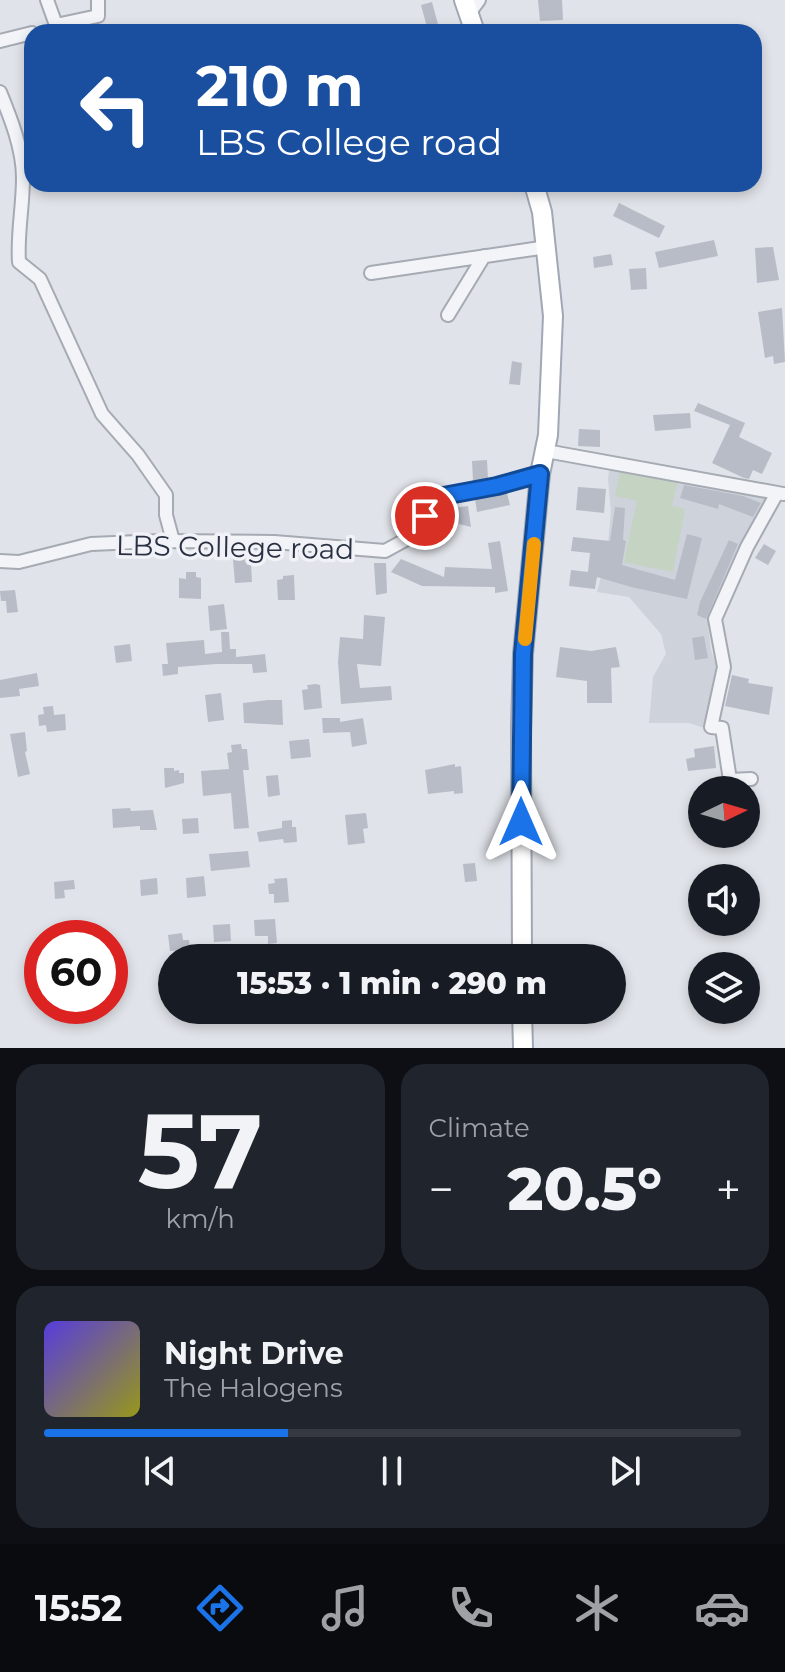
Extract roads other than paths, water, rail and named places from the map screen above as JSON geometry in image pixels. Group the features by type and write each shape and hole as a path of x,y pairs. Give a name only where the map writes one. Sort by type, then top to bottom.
{"main road":[{"path":"522,944 523,654 552,377 553,316 547,247 536,192"},
{"path":"522,1024 523,1048"}],"street":[{"path":"47,0 56,24"},
{"path":"61,24 98,16 98,0"},
{"path":"0,41 24,34"},
{"path":"0,92 14,130 24,175 19,262 40,279 102,414 138,455 166,495 166,515 173,541"},
{"path":"371,273 547,247"},
{"path":"448,315 484,256"},
{"path":"546,451 781,493 747,547 715,619 724,667 711,727 722,728 729,776"},
{"name":"LBS College road","path":"0,561 32,559 91,544 173,541 274,542 385,551 407,539 438,497 540,474"}]}
